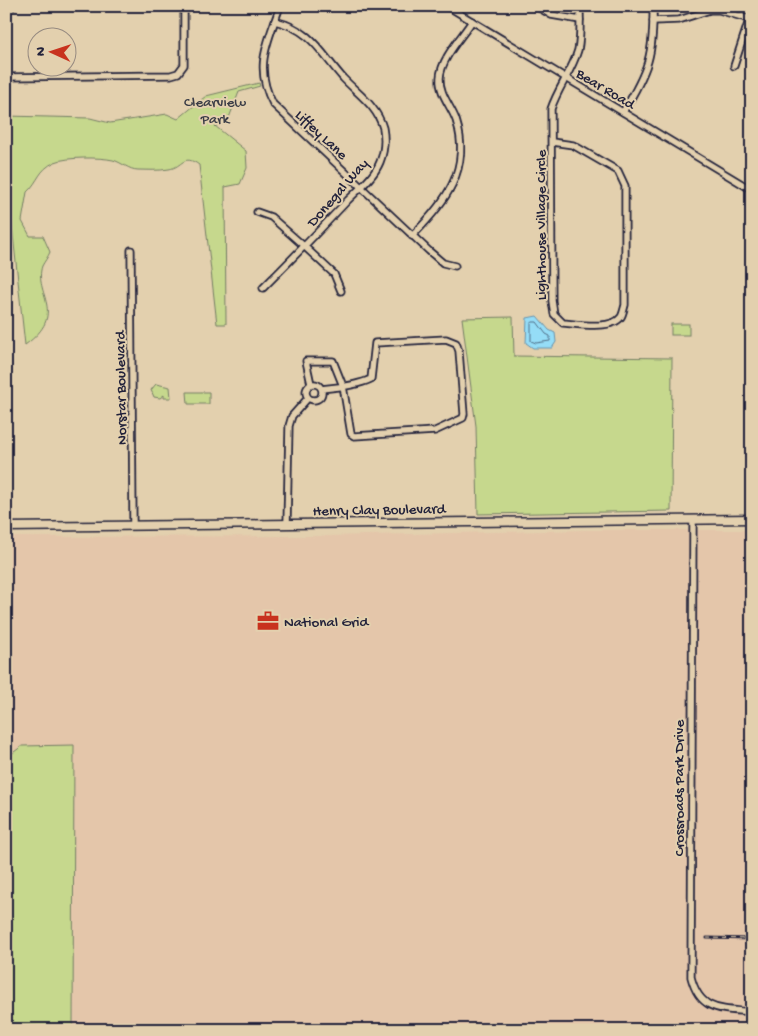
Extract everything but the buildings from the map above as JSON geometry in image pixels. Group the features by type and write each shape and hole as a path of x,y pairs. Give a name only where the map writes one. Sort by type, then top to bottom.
{"main road":[{"name":"Henry Clay Boulevard","path":"6,526 752,519"}],"street":[{"path":"6,9 14,6"},
{"path":"6,77 178,73 184,65 184,6"},
{"name":"Liffey Lane","path":"280,6 261,67 262,78 276,108 412,236 443,263 455,266"},
{"name":"Bear Road","path":"448,6 752,190"},
{"path":"536,6 550,15 580,20"},
{"name":"Lighthouse Village Circle","path":"552,142 573,145 618,171 625,186 625,305 621,317 614,322 600,325 563,323 554,314 552,301 552,142 552,109 556,92 577,52 580,6"},
{"path":"623,112 648,65 653,6"},
{"path":"653,21 679,20 710,10 719,10 749,19"},
{"path":"734,66 752,11"},
{"name":"Donegal Way","path":"262,288 305,247 376,169 383,152 384,139 379,118 372,106 347,82 311,38 300,29 275,21"},
{"path":"412,236 445,199 456,176 460,157 460,133 456,120 442,93 440,77 448,58 472,21"},
{"path":"257,212 271,217 334,274 341,292"},
{"name":"Norstar Boulevard","path":"131,250 133,525"},
{"path":"311,384 306,361 333,361 343,386 351,434 354,436 436,431 463,418 464,414 459,351 456,343 446,340 375,343 371,379 343,386 322,389 316,384 311,384"},
{"path":"308,398 306,390 311,384"},
{"path":"308,398 317,399 321,396 322,389"},
{"path":"287,524 288,430 292,416 308,398"},
{"name":"Crossroads Park Drive","path":"693,520 691,977 697,996 711,1007 752,1012"}],"shaded area":[{"name":"National Grid","path":"586,530 752,530 752,1030 73,1030 74,746 22,746 6,758 6,537 327,536"}],"green space":[{"name":"Clearview Park","path":"259,83 260,86 239,92 227,123 215,126 246,151 247,168 240,184 225,187 226,324 217,324 199,165 186,160 174,168 138,170 107,159 67,159 49,165 27,192 22,221 30,236 43,236 50,252 42,266 40,276 47,304 45,323 38,334 25,345 6,170 6,116 90,118 110,123 167,114 178,119 206,96"},
{"path":"513,317 514,356 672,358 671,511 478,514 476,426 462,318"},
{"path":"671,324 689,324 689,335 671,335"},
{"path":"156,384 170,387 171,398 164,398 164,395 160,398 154,397 151,390"},
{"path":"187,392 209,392 209,404 188,404"},
{"path":"74,745 73,1030 6,1023 6,758 22,746"}],"water":[{"path":"537,316 549,330 555,333 556,342 552,348 533,348 526,343 527,318"}],"railway":[{"path":"707,938 752,939"},
{"path":"6,1029 11,1030"}],"place":[{"name":"National Grid","path":"268,621"}]}
